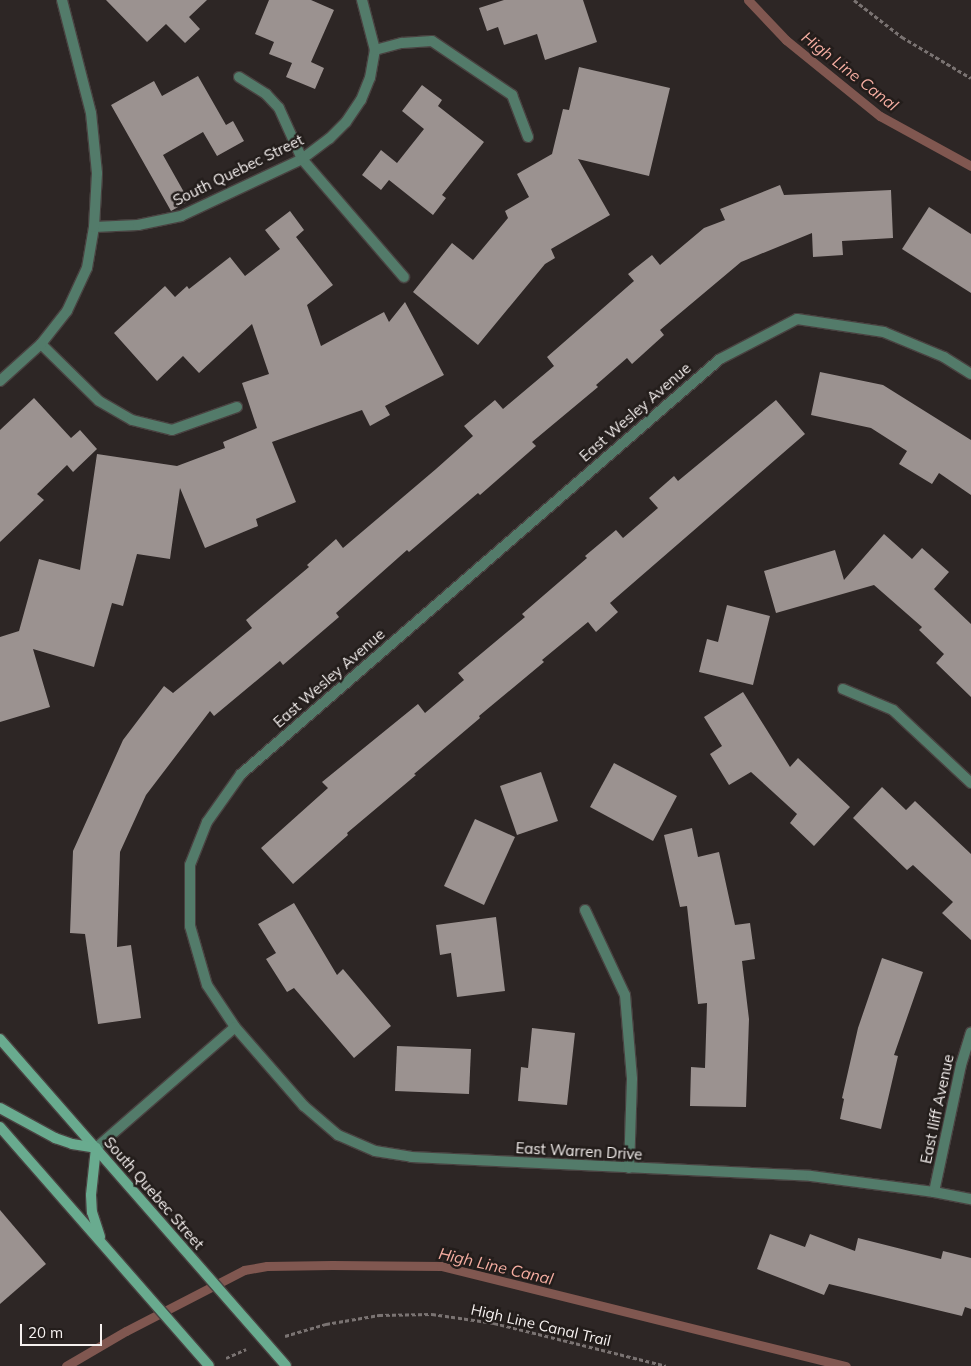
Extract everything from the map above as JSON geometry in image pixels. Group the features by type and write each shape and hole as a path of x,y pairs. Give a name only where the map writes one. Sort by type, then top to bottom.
{"main road":[{"name":"South Quebec Street","path":"0,1039 286,1366"},
{"path":"0,1108 55,1138 72,1144 96,1148 92,1173 92,1212 105,1248"},
{"path":"0,1127 208,1366"}],"street":[{"path":"0,381 41,344 68,312 87,268 94,228 97,173 91,113 62,0"},
{"name":"South Quebec Street","path":"94,228 138,225 181,216 302,159 329,139 346,122 361,100 370,78 375,50 362,0"},
{"path":"375,50 402,43 432,41 512,96 528,137"},
{"path":"239,77 266,94 279,108 302,159 404,277"},
{"name":"East Wesley Avenue","path":"235,1027 208,985 190,926 190,864 207,822 241,774 720,359 797,319 884,332 944,357 971,374"},
{"path":"41,344 99,401 132,420 172,430 237,407"},
{"path":"843,690 893,710 971,783"},
{"path":"585,910 625,995 632,1079 629,1168"},
{"path":"96,1148 235,1027"},
{"name":"East Warren Drive","path":"235,1027 304,1106 338,1135 375,1151 411,1157 811,1176 934,1192 971,1199"},
{"name":"East Iliff Avenue","path":"934,1192 961,1065 971,1034"}],"path":[{"path":"854,0 902,37 971,78"},
{"name":"High Line Canal Trail","path":"208,1366 264,1341 326,1324 379,1315 432,1314 494,1323 666,1366"}],"building":[{"path":"106,0 207,0 189,17 200,29 185,43 166,24 147,42"},
{"path":"269,0 311,0 334,10 311,62 324,68 315,89 286,77 292,63 269,54 274,42 255,34"},
{"path":"504,0 583,0 597,42 545,60 537,34 504,45 498,27 487,31 479,8"},
{"path":"579,67 670,88 649,176 578,159 610,215 551,249 555,258 545,264 478,345 413,292 452,243 473,260 508,218 505,211 529,197 517,174 552,154 563,109 569,110"},
{"path":"198,76 226,125 233,121 244,141 217,156 203,132 163,155 189,201 171,211 111,105 154,81 162,96"},
{"path":"422,85 442,100 438,106 484,142 442,195 446,198 433,215 389,180 381,190 362,175 381,150 397,163 424,129 402,111"},
{"path":"780,185 784,195 891,190 893,238 842,241 843,255 813,257 812,233 741,262 660,330 664,335 632,364 627,358 596,385 598,387 532,442 536,446 480,495 478,493 409,552 407,550 336,613 339,617 283,665 280,661 214,716 210,711 146,795 120,852 117,947 131,945 141,1018 98,1024 85,934 70,933 73,851 123,740 164,686 173,693 252,628 246,620 309,567 307,565 336,539 343,548 473,436 464,426 495,400 503,409 554,366 547,357 634,281 628,274 652,255 660,265 704,228 725,220 720,209"},
{"path":"929,207 971,234 971,293 902,249"},
{"path":"290,211 304,230 296,237 333,285 307,305 321,346 384,312 389,322 405,302 444,375 385,406 390,415 370,426 362,410 272,442 296,502 256,519 258,526 205,548 180,488 170,559 137,554 123,606 112,603 94,667 33,649 50,707 0,722 0,637 19,631 39,559 80,570 97,454 177,466 225,448 223,442 257,428 242,383 269,374 252,324 199,373 183,356 157,381 114,333 165,286 175,297 187,286 189,289 230,257 245,276 280,249 265,230"},
{"path":"820,372 883,385 971,440 971,495 939,473 932,484 899,464 907,451 871,428 811,415"},
{"path":"34,398 71,438 80,430 97,449 73,472 67,465 37,494 44,500 0,542 0,430"},
{"path":"776,400 805,434 610,603 618,612 596,632 588,622 542,660 544,662 479,716 480,718 347,833 348,835 293,884 261,848 328,788 322,782 418,704 425,713 464,680 458,673 525,617 522,614 587,558 585,556 616,530 623,538 658,508 649,498 674,476 678,481"},
{"path":"884,534 912,559 922,548 949,572 934,589 971,624 971,697 936,663 944,654 919,630 922,627 874,585 776,613 764,571 835,550 844,580"},
{"path":"727,605 770,616 753,685 699,672 707,639 718,642"},
{"path":"743,692 790,767 798,758 850,807 814,846 790,823 797,814 751,772 729,785 710,754 722,746 704,717"},
{"path":"614,763 677,796 653,841 590,807"},
{"path":"541,772 558,821 517,835 500,786"},
{"path":"882,787 906,810 915,801 971,854 971,940 942,913 953,902 913,865 907,870 853,818"},
{"path":"475,819 515,837 484,905 444,886"},
{"path":"692,828 698,857 719,852 735,925 750,923 755,959 742,961 749,1019 746,1107 690,1106 691,1067 705,1068 707,1003 698,1004 687,906 680,907 664,835"},
{"path":"294,903 337,975 343,969 391,1026 354,1058 294,988 287,992 266,959 276,953 258,924"},
{"path":"496,917 505,991 457,997 451,953 440,955 436,925"},
{"path":"882,958 923,972 894,1055 898,1056 881,1129 840,1119 844,1099 842,1098 858,1028"},
{"path":"532,1028 575,1033 567,1105 518,1101 521,1067 528,1068"},
{"path":"397,1046 471,1049 469,1094 395,1091"},
{"path":"0,1210 46,1264 0,1304"},
{"path":"770,1234 805,1247 810,1234 855,1251 858,1238 941,1259 943,1251 971,1258 971,1309 965,1307 962,1316 829,1284 824,1295 757,1269"}],"waterway":[{"name":"High Line Canal","path":"748,0 786,40 880,116 971,166"},
{"name":"High Line Canal","path":"66,1366 126,1331 244,1270 267,1266 332,1265 441,1266 846,1366"}]}
